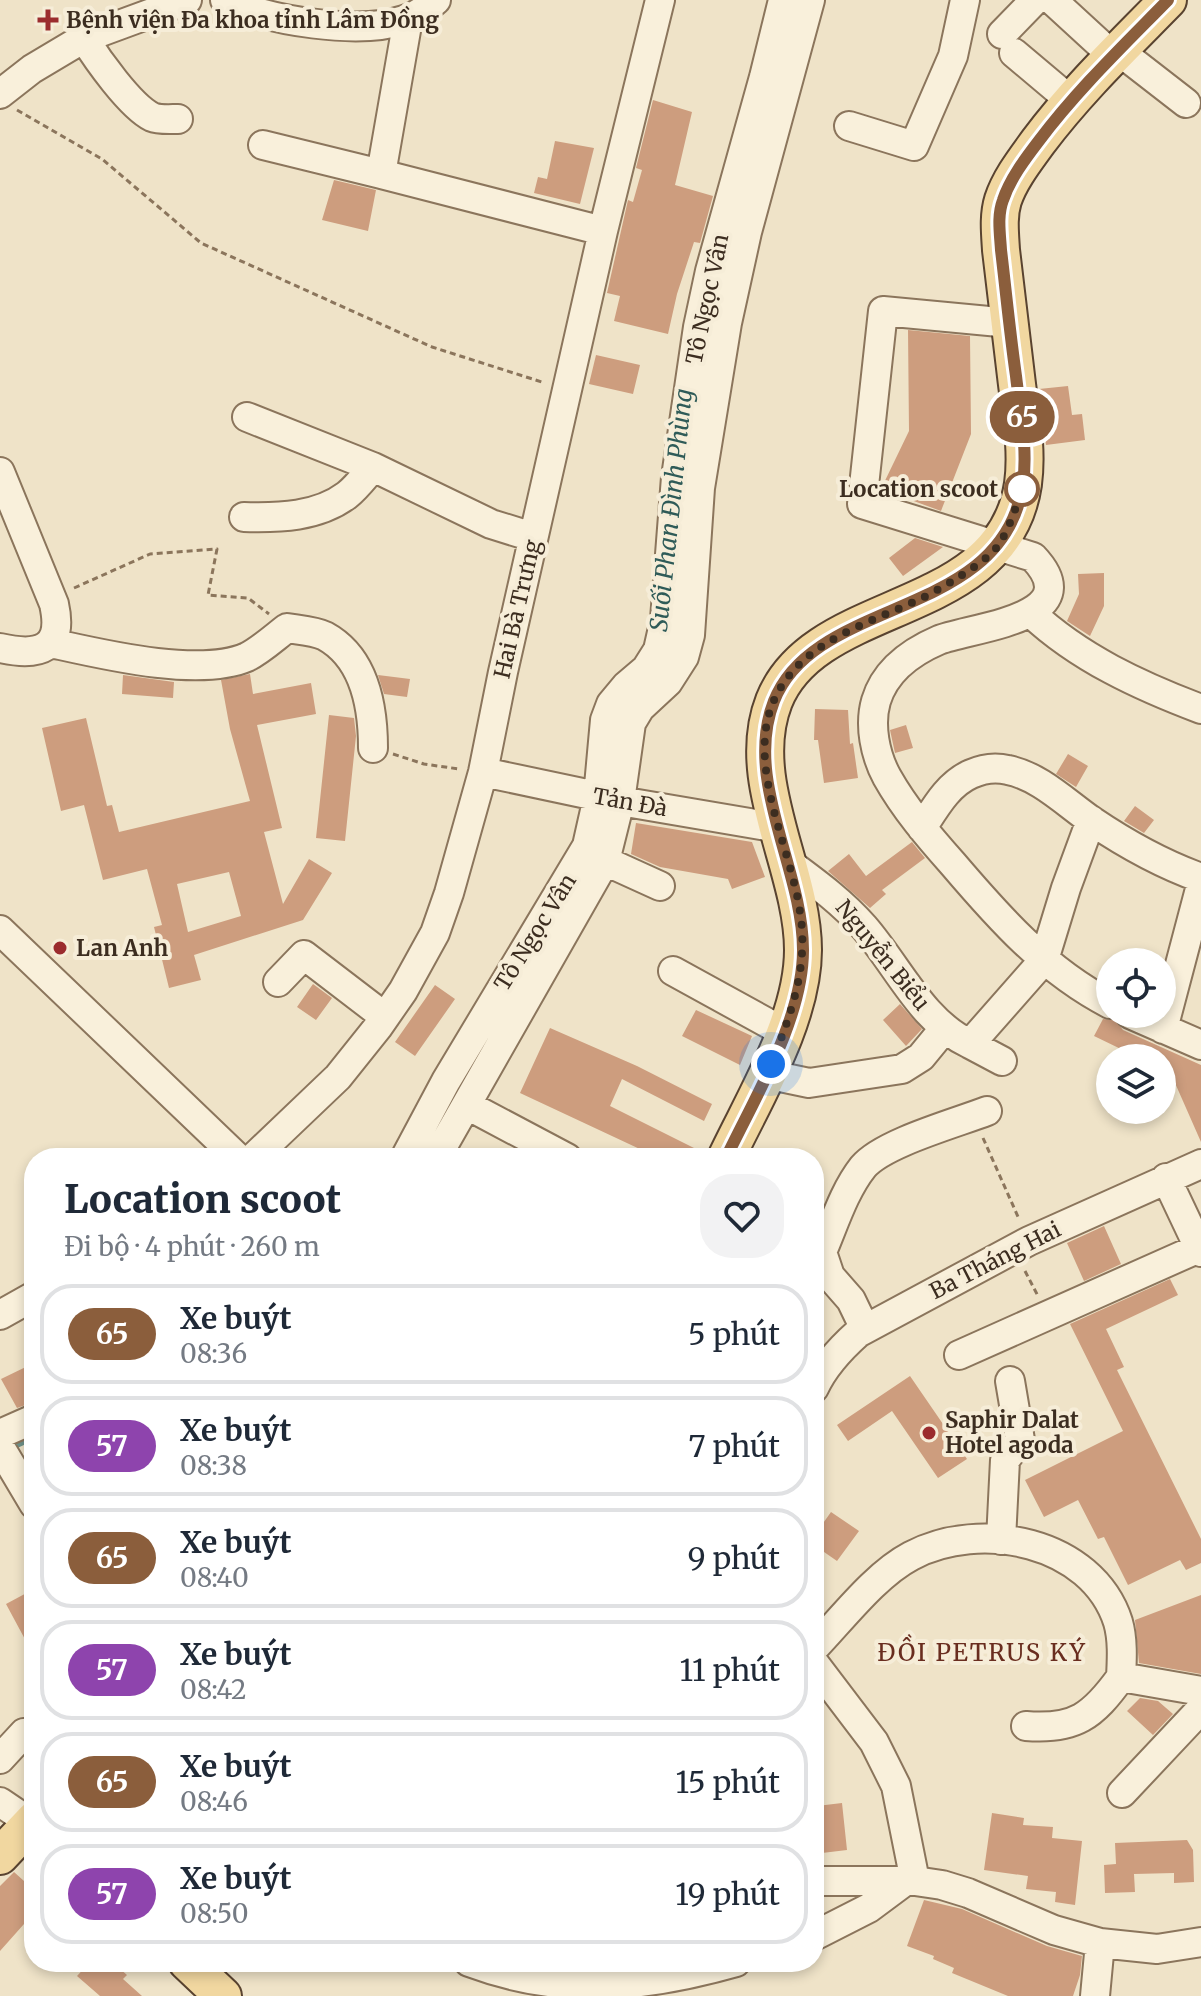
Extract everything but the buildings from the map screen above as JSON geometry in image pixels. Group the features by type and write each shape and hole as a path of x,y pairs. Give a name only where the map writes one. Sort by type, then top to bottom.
{"main road":[{"path":"731,1148 784,1032 800,981 803,952 801,912 766,769 767,729 774,700 790,674 811,653 837,637 925,597 972,568 996,547 1012,518 1023,486 1023,422 999,217 1003,200 1026,158 1071,101 1168,0"},
{"path":"0,1856 24,1832"},
{"path":"198,1972 223,1996"}],"street":[{"path":"6,101 32,69 84,38 187,0"},
{"path":"225,0 245,10 280,19 366,26 408,19 436,0"},
{"name":"Hai Bà Trưng","path":"263,1148 338,1077 385,1017 435,933 449,893 483,772 603,231 660,0"},
{"name":"Tô Ngọc Vân","path":"410,1148 446,1081 587,846 609,799 631,723 640,708 668,682 684,657 690,635 700,488 727,323 735,229 764,77 783,0"},
{"name":"Tô Ngọc Vân","path":"735,229 810,0"},
{"path":"849,126 914,146 953,56 965,0"},
{"path":"1035,0 1008,43 1071,101"},
{"path":"1052,0 1116,54 1186,103"},
{"path":"381,174 408,19"},
{"path":"84,38 101,64 132,100 152,117 178,119"},
{"path":"263,145 603,231"},
{"path":"1010,323 883,311 862,504 1033,557 1045,569 1049,583 1045,597 1031,613 1007,623 941,639 908,656 886,679 877,699 873,717 874,741 886,775 922,828 996,915 1044,960 1096,995"},
{"path":"247,417 373,467 491,524 533,537"},
{"path":"244,517 300,515 326,506 346,495 373,467"},
{"path":"0,472 58,619 51,643 38,652 0,648"},
{"path":"1031,613 1057,637 1122,676 1201,709"},
{"path":"51,643 142,661 214,664 246,657 287,628 322,634 348,652 364,684 373,717 373,748"},
{"path":"922,828 941,799 970,774 991,769 1008,770 1028,777 1156,859 1201,878"},
{"name":"Tản Đà","path":"483,772 609,799 779,828"},
{"name":"Tô Ngọc Vân","path":"442,1148 605,861 609,799"},
{"path":"970,1044 1044,960 1091,820"},
{"path":"605,861 660,886"},
{"name":"Nguyễn Biểu","path":"789,863 834,895 864,927 940,1025"},
{"path":"1201,885 1163,1029 1201,1045"},
{"path":"0,930 228,1148"},
{"path":"278,982 304,955 385,1017"},
{"path":"673,971 784,1032"},
{"path":"766,1074 809,1083 902,1069 921,1057 940,1025 1002,1061"},
{"path":"467,1105 548,1148"},
{"path":"824,1247 841,1206 864,1166 889,1148 980,1113"},
{"name":"Ba Tháng Hai","path":"824,1369 840,1348 865,1329 1021,1245 1201,1164"},
{"path":"959,1355 1047,1314 1200,1250 1166,1178"},
{"path":"824,1258 830,1276 851,1300 865,1329"},
{"path":"0,1315 24,1302"},
{"path":"1001,1540 1005,1460 1020,1440 1010,1381"},
{"path":"0,1434 24,1423"},
{"path":"11,1458 24,1484"},
{"path":"824,1638 885,1574 910,1557 941,1543 984,1537 1028,1544 1076,1564 1105,1596 1118,1623 1121,1677 1089,1713 1071,1724 1053,1728 1026,1726"},
{"path":"824,1676 874,1742 896,1786 909,1882"},
{"path":"1121,1677 1201,1691"},
{"path":"1122,1793 1201,1709"},
{"path":"0,1759 24,1733"},
{"path":"0,1802 24,1817"},
{"path":"824,1881 942,1885 1054,1930 1100,1943 1157,1949 1201,1942"},
{"path":"824,1931 869,1908 909,1882"},
{"path":"1095,1996 1100,1943"},
{"path":"492,1972 519,1984 568,1994 627,1990 697,1972"}],"path":[{"path":"6,101 102,159 201,243 432,347 568,390"},
{"path":"52,598 150,554 217,549 208,595 248,598 287,628"},
{"path":"373,748 424,764 483,772"},
{"path":"980,1113 1021,1245 1047,1314"}],"waterway":[{"name":"Suối Phan Đình Phùng","path":"8,1449 24,1442"}],"bus line":[{"name":"65","path":"731,1148 771,1064 792,1011 803,952 801,912 766,769 767,729 774,700 790,674 811,653 837,637 925,597 972,568 996,547 1012,518 1023,486 1025,448 1001,250 999,217 1003,200 1026,158 1078,92 1168,0"}],"place":[{"name":"Bệnh viện Đa khoa tỉnh Lâm Đồng","path":"48,20"},
{"name":"Location scoot","path":"1022,489"},
{"name":"Lan Anh","path":"60,948"},
{"name":"Saphir Dalat Hotel agoda","path":"929,1433"}],"district":[{"name":"ĐỒI PETRUS KÝ","path":"982,1652"}],"route":[{"path":"771,1064 792,1011 803,952 801,912 766,769 767,729 774,700 790,674 811,653 837,637 925,597 972,568 996,547 1012,518 1023,486 1022,489"}]}
